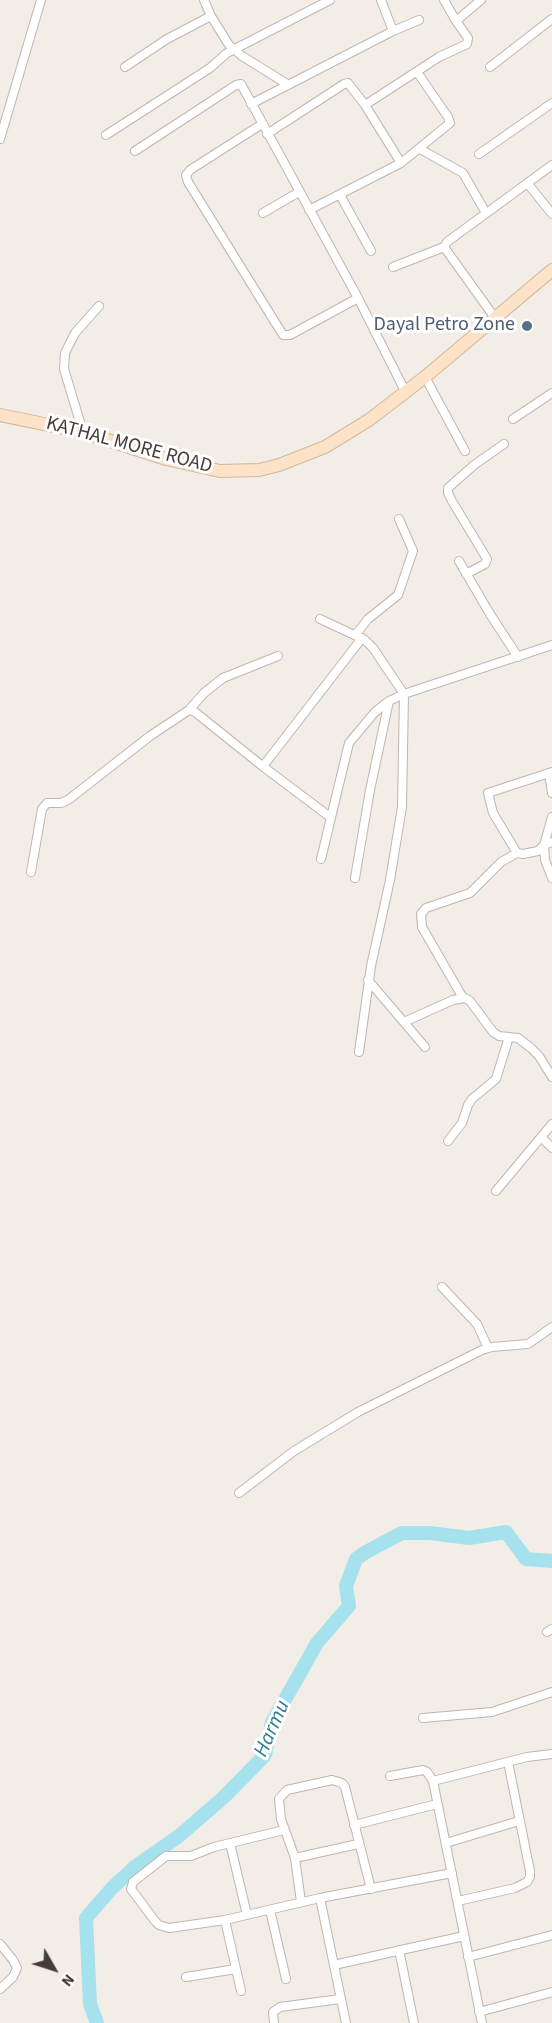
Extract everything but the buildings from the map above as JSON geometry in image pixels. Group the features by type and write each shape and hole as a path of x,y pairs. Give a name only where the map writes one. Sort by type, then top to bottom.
{"main road":[{"name":"KATHAL MORE ROAD","path":"0,415 83,432 177,462 220,471 258,470 300,459 336,441 406,393 552,270"}],"street":[{"path":"0,139 41,0"},
{"path":"106,135 210,68 234,49 330,0"},
{"path":"381,0 393,31"},
{"path":"365,105 439,57 467,44 468,38 444,0"},
{"path":"456,21 481,0"},
{"path":"206,1 211,16 234,49 268,74 287,84"},
{"path":"125,67 167,39 211,16"},
{"path":"490,67 552,19"},
{"path":"251,104 419,20"},
{"path":"309,210 401,164 450,123 417,72"},
{"path":"267,134 348,83 365,105 401,164"},
{"path":"135,151 236,85 241,84 358,298 406,393"},
{"path":"479,154 552,103"},
{"path":"262,124 190,170 186,176 188,182 283,335 290,335 358,298"},
{"path":"420,149 463,173 486,213"},
{"path":"393,267 444,247 447,242 552,165"},
{"path":"528,184 552,214"},
{"path":"263,213 300,192"},
{"path":"340,195 371,252"},
{"path":"444,247 495,318"},
{"path":"83,432 64,369 65,353 75,333 99,306"},
{"path":"425,377 465,451"},
{"path":"513,419 552,393"},
{"path":"466,574 485,564 487,559 452,501 448,488 474,465 504,444"},
{"path":"261,765 266,763 374,613 396,597 413,551 399,519"},
{"path":"459,561 518,657"},
{"path":"320,619 359,636 373,648 404,694 402,807 390,880 368,980 359,1052"},
{"path":"321,859 349,743 375,712 389,701 404,694 552,645"},
{"path":"31,872 45,803 50,801 61,803 68,800 143,741 189,710 204,693 223,678 278,656"},
{"path":"356,878 370,790 389,701"},
{"path":"189,710 195,712 330,817"},
{"path":"517,853 493,813 488,793 551,773 552,793"},
{"path":"552,817 545,860 552,878"},
{"path":"463,998 422,927 421,914 426,908 470,893 501,862 517,853 537,851 548,844"},
{"path":"368,980 425,1047"},
{"path":"404,1022 453,1000 463,998 470,1001 493,1032 518,1038 531,1048 552,1077"},
{"path":"448,1141 462,1123 468,1104 496,1079 509,1037"},
{"path":"496,1191 552,1124"},
{"path":"541,1137 552,1148"},
{"path":"442,1287 477,1324 488,1348"},
{"path":"239,1493 329,1428 383,1399 488,1348 528,1344 552,1327"},
{"path":"423,1718 492,1712 552,1692"},
{"path":"433,1781 508,1762 552,1754"},
{"path":"458,1901 515,1888 527,1882 530,1871 508,1762"},
{"path":"390,1776 423,1770 433,1781 482,2023"},
{"path":"302,1902 295,1858 284,1830 278,1805 282,1794 287,1790 333,1780 342,1783 345,1787 371,1889"},
{"path":"354,1825 437,1804"},
{"path":"446,1842 519,1821"},
{"path":"284,1830 214,1847 191,1856 166,1856 133,1882 130,1887 155,1921 165,1927 225,1920 320,1898 452,1873"},
{"path":"230,1844 247,1915"},
{"path":"295,1858 358,1844"},
{"path":"320,1898 346,2023"},
{"path":"270,1910 286,1979"},
{"path":"225,1920 241,1991"},
{"path":"468,1957 552,1935"},
{"path":"334,1965 464,1936"},
{"path":"0,1944 17,1968 13,1977 0,1989"},
{"path":"399,1950 414,2023"},
{"path":"186,1977 236,1969"},
{"path":"479,2012 552,1992"},
{"path":"274,2023 273,2012 280,2007 340,1999"}],"waterway":[{"name":"Harmu","path":"97,2023 90,2004 86,1918 112,1888 136,1866 179,1836 224,1797 265,1755 272,1722 317,1643 349,1606 346,1586 356,1559 402,1533 430,1533 469,1538 506,1532 526,1559 552,1561"}],"place":[{"name":"Dayal Petro Zone","path":"527,326"}]}
